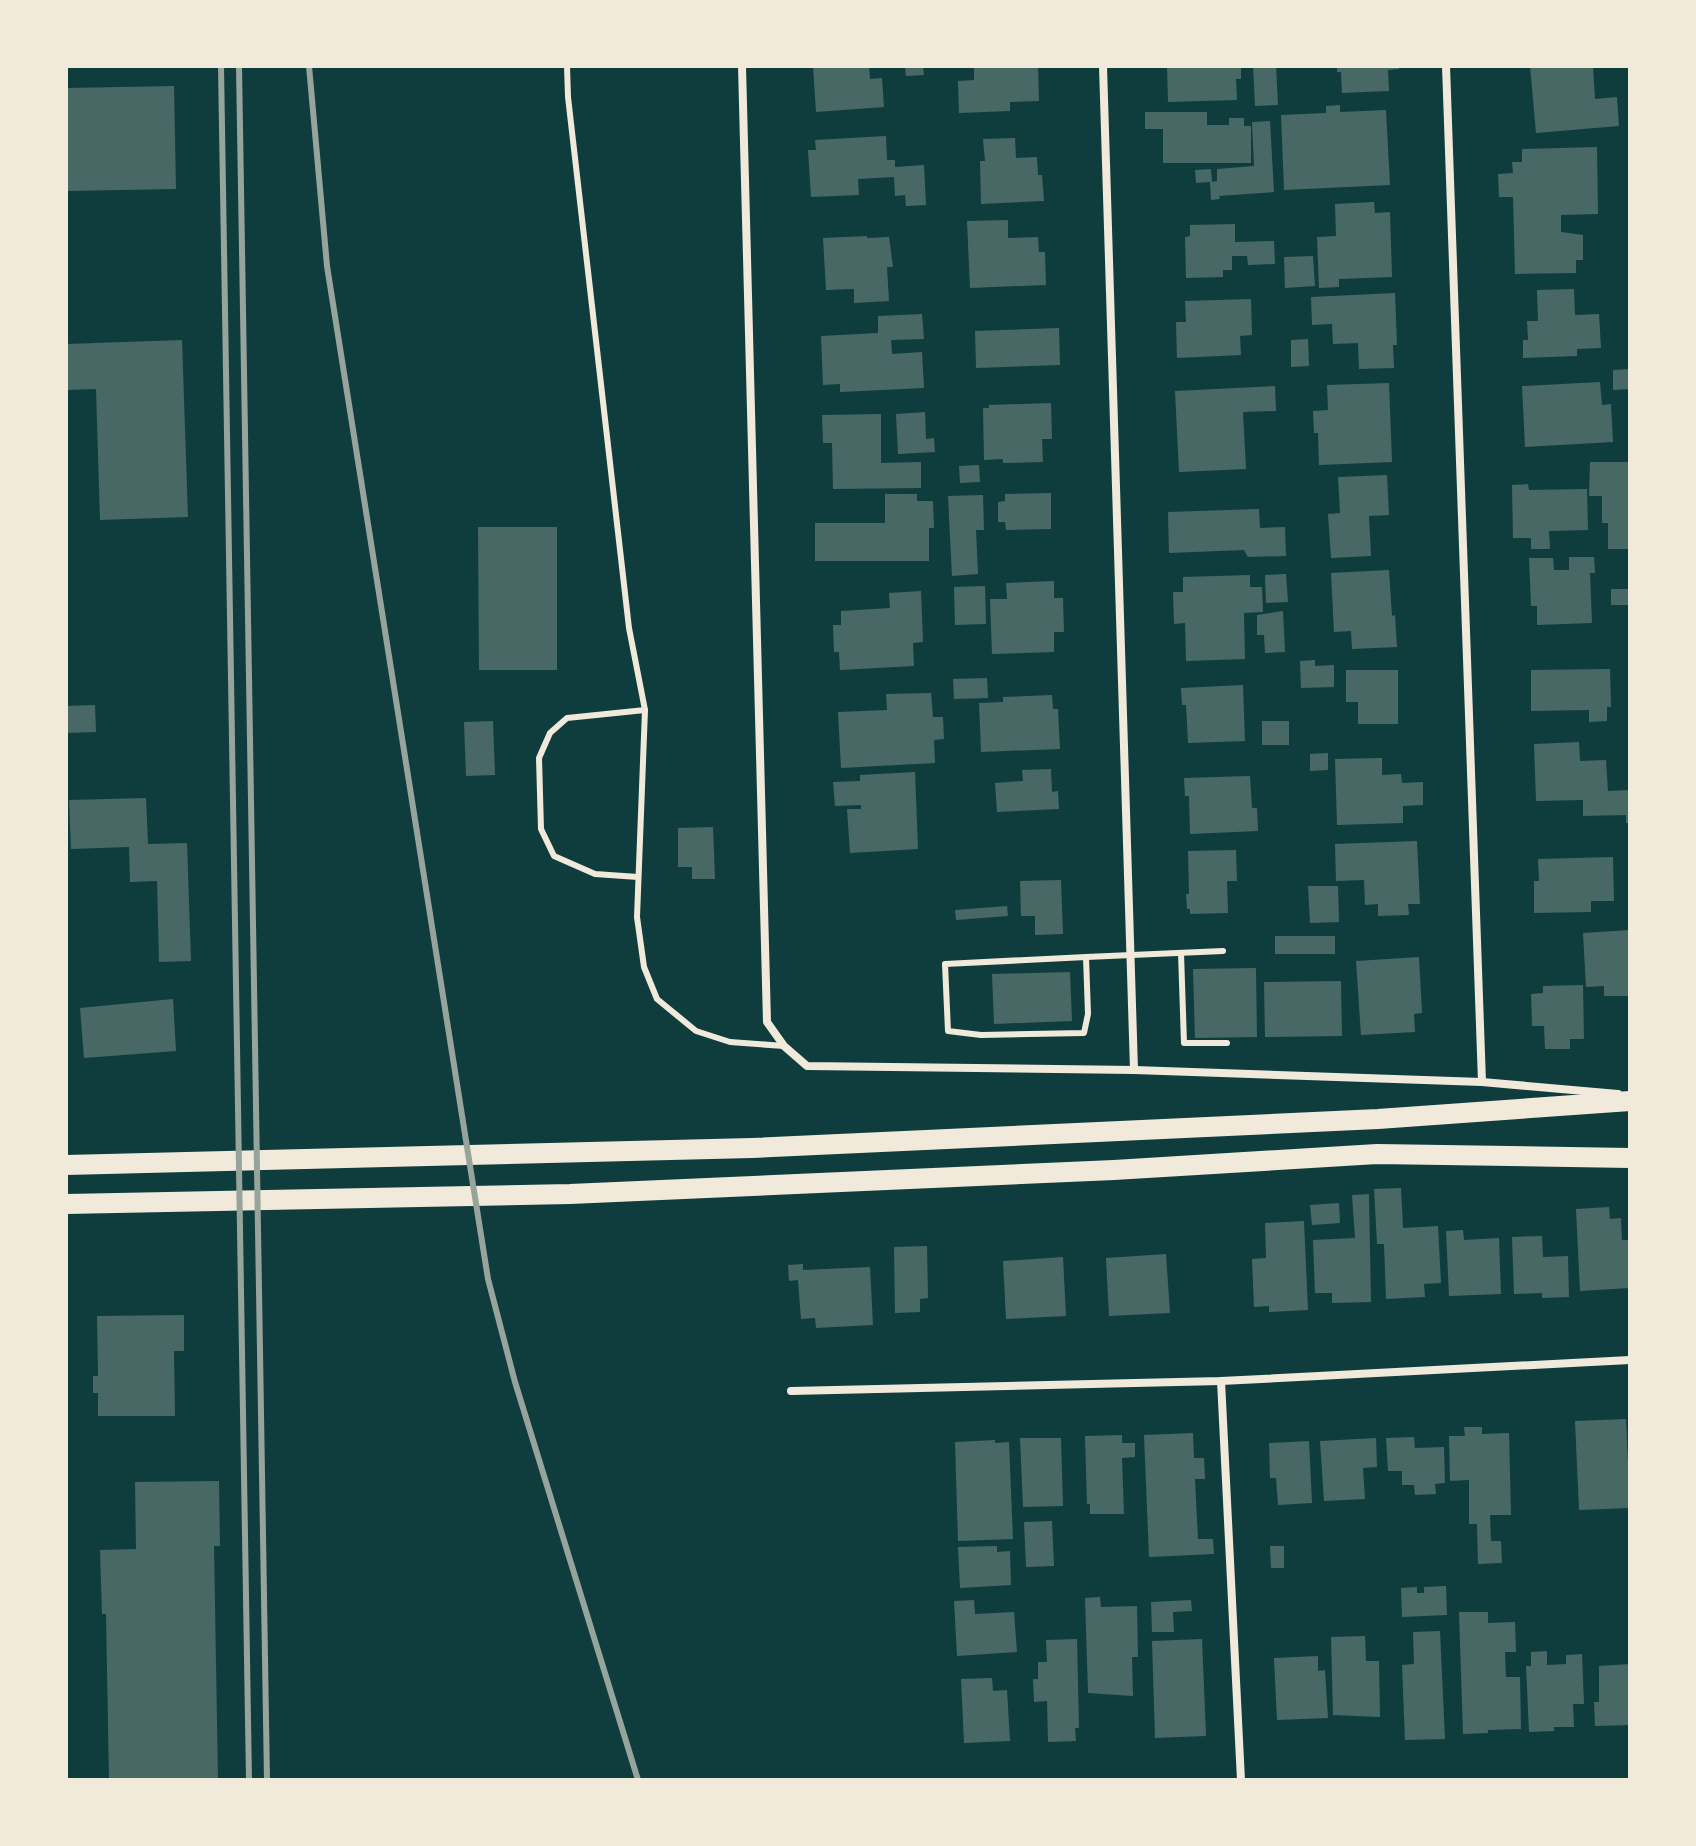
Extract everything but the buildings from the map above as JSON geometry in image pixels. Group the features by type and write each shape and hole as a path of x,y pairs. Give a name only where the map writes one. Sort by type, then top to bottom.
{"main road":[{"path":"66,1165 768,1148 1347,1121 1630,1101"},
{"path":"66,1204 570,1194 1099,1171 1377,1154 1630,1158"}],"street":[{"path":"742,66 767,1022 784,1046 807,1066 1134,1070 1482,1082 1630,1095"},
{"path":"1103,66 1134,1070"},
{"path":"1446,66 1482,1082"},
{"path":"791,1391 1221,1381 1630,1360"},
{"path":"1221,1381 1241,1780"}],"lane":[{"path":"567,66 629,628 645,710 637,917 644,967 657,999 696,1031 730,1042 784,1046"},
{"path":"638,877 595,874 554,856 541,829 539,758 550,733 567,718 645,710"},
{"path":"1086,957 1088,1014 1084,1033 981,1035 948,1031 945,964 1131,954 1223,951"},
{"path":"1181,953 1184,1043 1227,1043"}],"railway":[{"path":"221,66 249,1780"},
{"path":"239,66 267,1780"},
{"path":"309,66 327,266 488,1279 515,1382 638,1780"}]}
